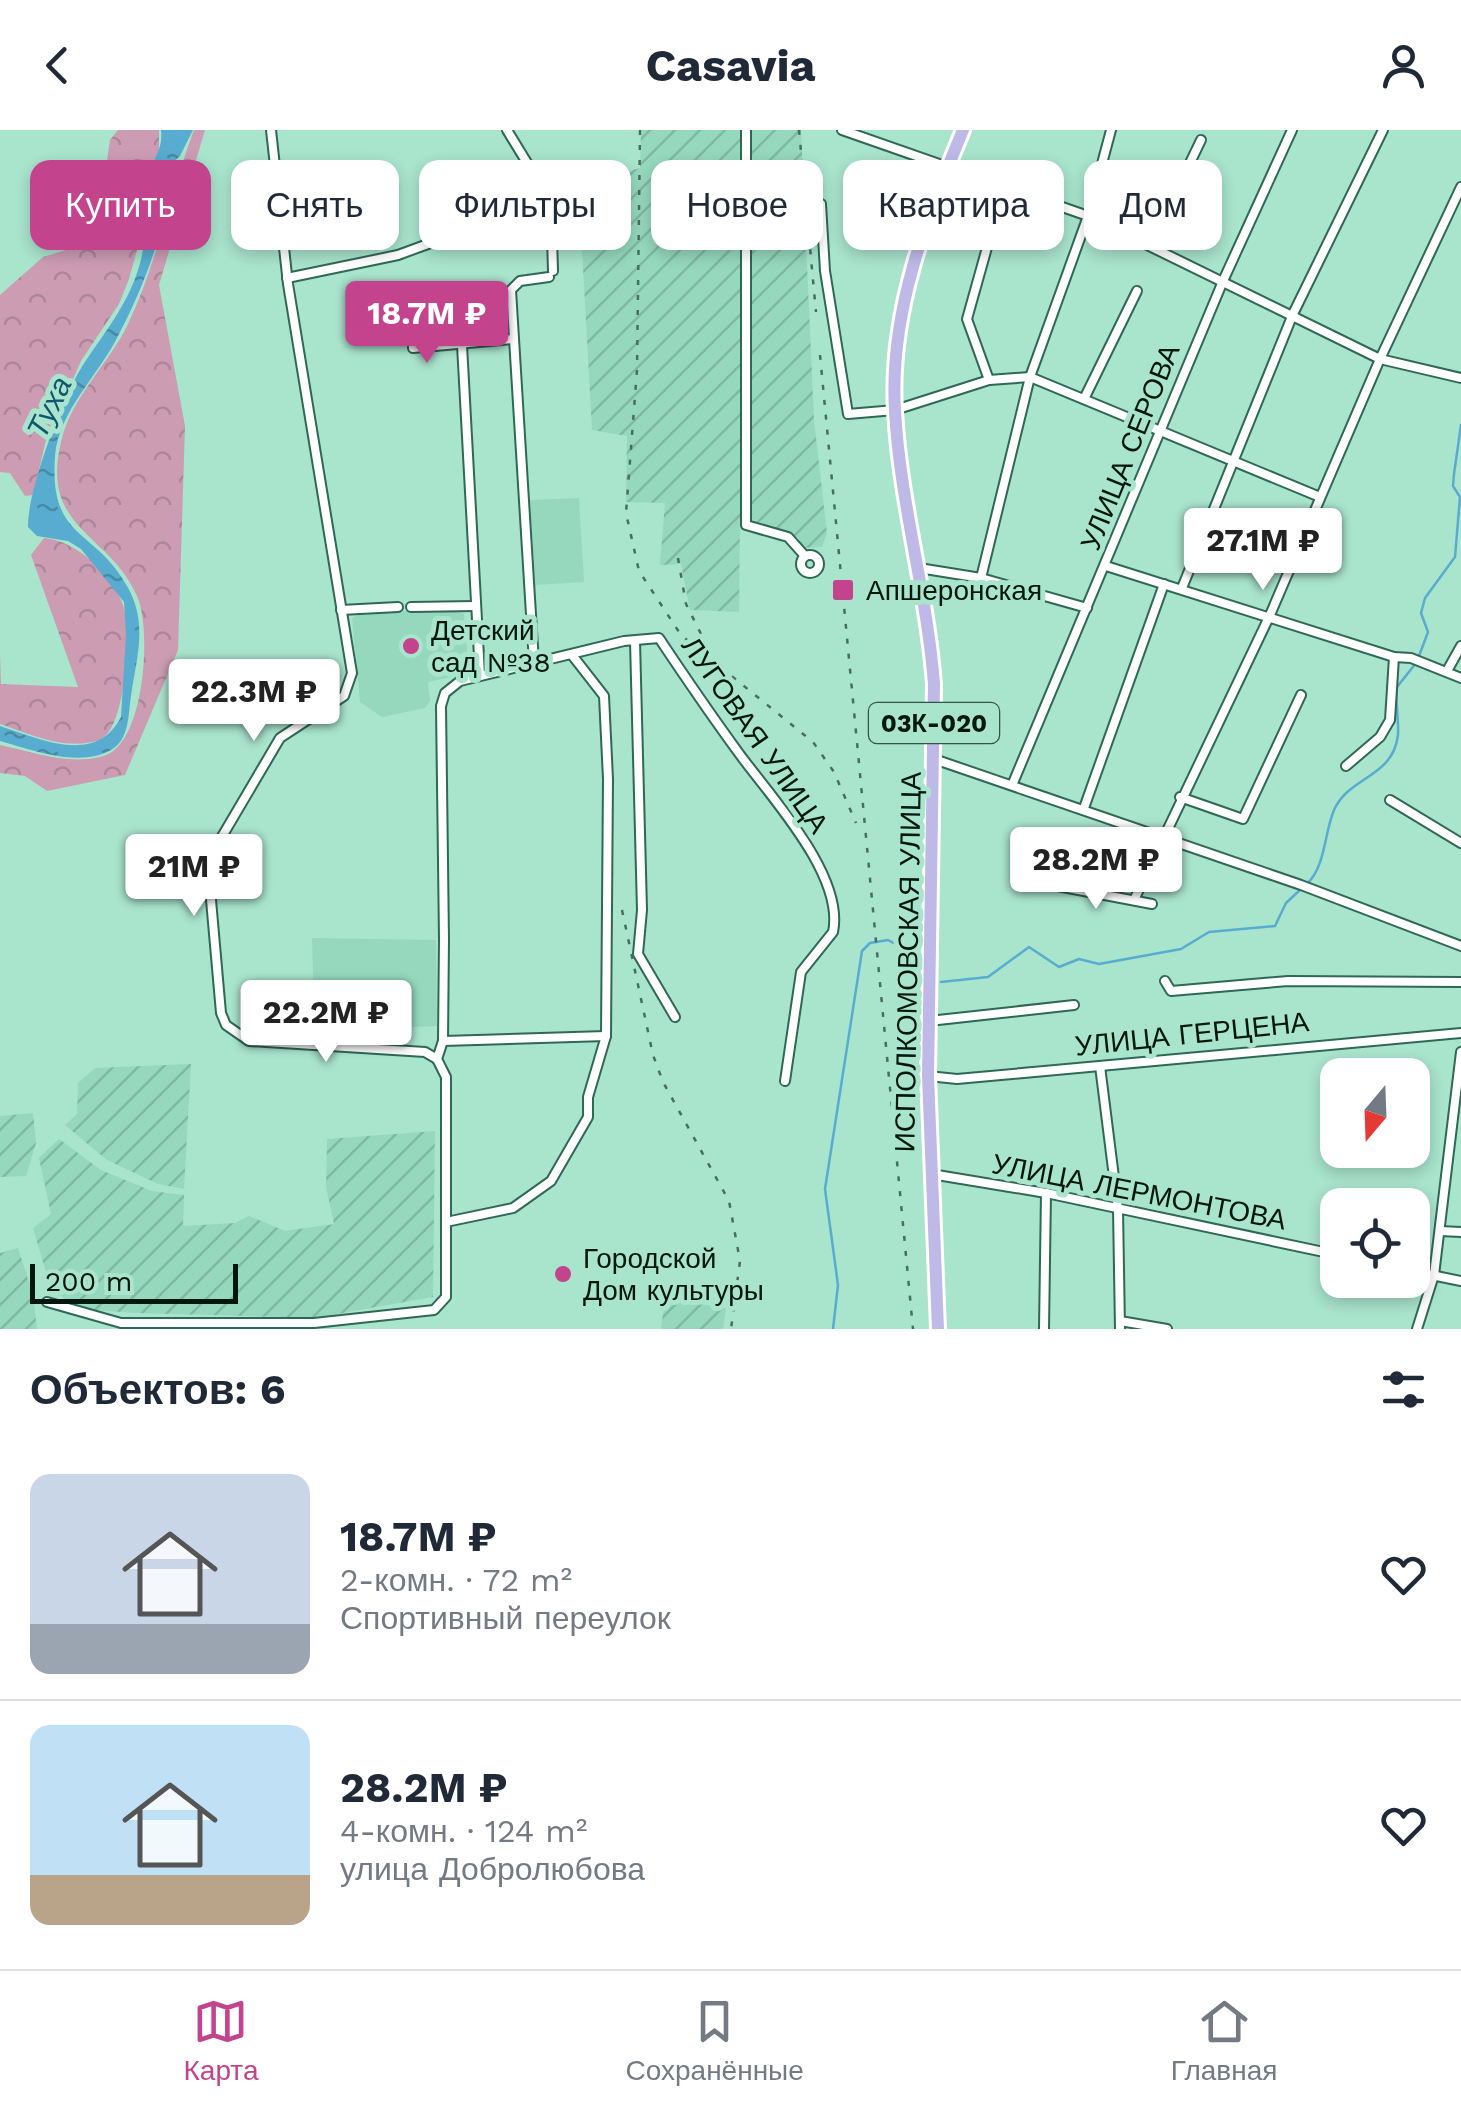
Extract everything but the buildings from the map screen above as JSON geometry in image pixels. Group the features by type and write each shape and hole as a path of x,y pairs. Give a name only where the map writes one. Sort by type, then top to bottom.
{"main road":[{"name":"ИСПОЛКОМОВСКАЯ УЛИЦА","path":"950,160 963,130"},
{"name":"ИСПОЛКОМОВСКАЯ УЛИЦА","path":"917,250 909,273 896,359 895,410 930,634 934,759 928,1076 938,1329"}],"street":[{"path":"47,1302 121,1323 314,1323 395,1318 434,1310 446,1297 446,1077 438,1059 426,1052 272,1044 234,1032 221,1013 210,900 216,845 280,738 349,688 352,674 287,278 271,130"},
{"path":"507,130 523,160"},
{"path":"746,130 746,525 788,537 806,556"},
{"path":"842,130 922,160"},
{"path":"1102,160 1110,130"},
{"name":"УЛИЦА СЕРОВА","path":"1013,783 1223,282 1291,130"},
{"path":"1182,588 1294,314 1383,130"},
{"path":"1192,160 1202,140"},
{"path":"1134,900 1180,796 1270,615 1380,359 1461,187"},
{"path":"982,578 1030,378 1084,227"},
{"path":"823,238 848,414 895,410 989,380 1030,378 1320,497"},
{"path":"287,278 419,247"},
{"path":"534,663 513,284 551,274 551,250"},
{"path":"986,250 968,319 989,380"},
{"path":"1158,250 1380,359 1461,378"},
{"path":"1084,399 1138,292"},
{"path":"411,305 412,348 513,338"},
{"path":"462,345 480,675"},
{"path":"1106,566 1394,657 1411,658 1461,678"},
{"path":"919,568 982,578 1087,608"},
{"path":"1084,808 1164,584"},
{"path":"411,606 475,606"},
{"path":"341,610 398,607"},
{"name":"ЛУГОВАЯ УЛИЦА","path":"635,641 659,638 748,766 790,816 831,899 833,932 801,972 784,1081"},
{"path":"438,1059 443,1041 442,706 446,693 460,681 480,675 635,641 642,910 638,954 675,1018"},
{"path":"1447,672 1461,646"},
{"path":"446,1222 513,1208 551,1182 588,1116 606,1036 608,779 604,696 572,656"},
{"path":"1346,766 1380,737 1390,720 1394,657"},
{"path":"1180,796 1243,819 1300,695"},
{"path":"934,759 1163,836 1461,946"},
{"path":"1390,800 1461,842"},
{"path":"1047,884 1152,904"},
{"path":"1166,981 1171,991 1288,981 1461,982"},
{"path":"929,1021 1074,1005"},
{"name":"УЛИЦА ГЕРЦЕНА","path":"928,1076 957,1079 1461,1033"},
{"path":"443,1041 606,1036"},
{"path":"1417,1329 1434,1276 1461,1052"},
{"path":"1100,1066 1118,1209 1120,1325 1168,1329"},
{"name":"УЛИЦА ЛЕРМОНТОВА","path":"931,1174 1046,1193 1320,1251"},
{"path":"1044,1329 1046,1193"},
{"path":"1440,1231 1461,1232"},
{"path":"1430,1275 1461,1281"}],"shaded area":[{"path":"641,130 801,130 802,160 651,160 651,250 806,250 814,420 827,533 822,547 802,548 798,538 740,518 739,612 690,610 681,564 660,565 665,503 626,502 627,436 592,430 582,250 631,250 631,171 640,168"},
{"path":"579,498 584,582 535,585 530,500"},
{"name":"Детский сад №38","path":"451,609 464,614 469,673 428,682 430,701 425,708 382,717 360,702 352,618 362,613"},
{"path":"312,938 436,940 437,1026 315,1031"},
{"path":"191,1064 184,1189 158,1184 107,1160 65,1125 77,1114 78,1083 95,1068"},
{"path":"33,1113 36,1143 26,1176 0,1177 0,1116"},
{"path":"435,1131 433,1297 314,1318 136,1313 76,1309 50,1286 33,1228 51,1214 39,1158 59,1139 101,1170 152,1191 184,1195 183,1226 235,1223 249,1216 285,1231 334,1224 326,1187 327,1139"},
{"path":"18,1248 33,1295 37,1329 0,1329 0,1253"},
{"path":"665,1299 726,1308 723,1329 661,1329"}],"green space":[{"path":"118,130 159,130 159,151 154,160 107,160 110,140"},
{"path":"194,130 205,130 196,160 184,160"},
{"path":"66,250 137,250 119,304 81,361 46,440 33,495 25,496 10,473 0,472 0,295 43,257"},
{"path":"169,250 159,285 185,426 178,650 125,775 47,791 25,776 0,773 0,745 65,759 104,756 118,747 129,731 142,684 144,633 137,596 125,575 68,513 57,471 61,442 73,410 128,324 155,253"},
{"path":"44,538 68,545 91,561 111,582 123,605 127,636 121,701 107,734 97,741 60,742 0,724 0,654 1,684 78,687 31,555"}],"water":[{"path":"161,130 193,130 176,160 154,160"},
{"path":"143,250 155,250 125,323 64,423 55,456 55,484 66,519 114,567 138,614 139,641 128,718 122,739 111,750 85,757 56,756 0,741 0,726 66,745 97,741 110,732 121,717 124,602 81,549 68,541 37,536 28,527 29,511 48,443 76,376 122,307"}],"waterway":[{"path":"1419,656 1428,632 1421,613 1425,598 1455,557 1460,497 1453,486 1461,425"},
{"path":"1307,884 1318,868 1331,819 1341,799 1380,769 1394,749 1398,735 1397,687 1416,663"},
{"path":"941,982 988,977 1029,947 1059,967 1079,959 1099,964 1181,949 1209,932 1275,926 1286,903 1301,889"},
{"path":"833,1329 838,1285 825,1189 862,951 870,943 888,940 901,947 903,972 923,980"}],"railway":[{"path":"640,130 637,370 626,513 639,571 681,635 813,742 834,772 856,823"},
{"path":"799,130 816,312"},
{"path":"820,355 913,1329"},
{"path":"678,558 686,604 712,656"},
{"path":"622,910 653,1055 663,1082 729,1201 740,1261 731,1329"}],"place":[{"name":"Апшеронская","path":"843,590"},
{"name":"Детский сад №38","path":"411,646"},
{"name":"Городской Дом культуры","path":"563,1274"}],"water label":[{"name":"Туха","path":"49,407"}]}
